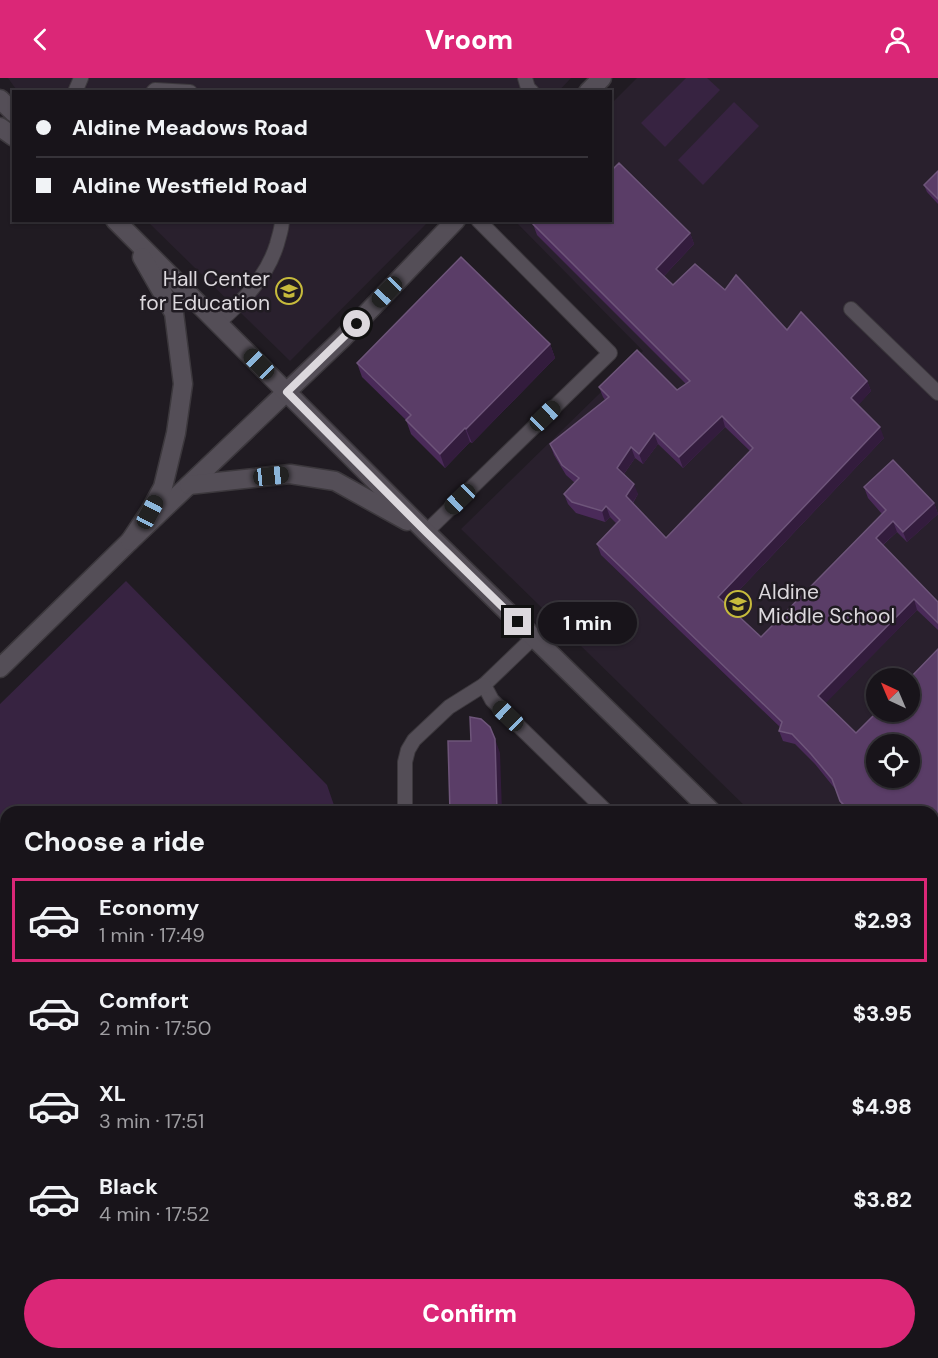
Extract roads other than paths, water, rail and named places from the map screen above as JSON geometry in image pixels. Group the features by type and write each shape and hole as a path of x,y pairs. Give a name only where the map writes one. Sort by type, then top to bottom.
{"main road":[{"path":"590,90 602,78"},
{"path":"0,99 12,111"},
{"path":"117,222 426,532 706,806"},
{"path":"0,668 342,339 454,222"},
{"path":"130,541 163,488 176,433 183,384 174,313 131,237"},
{"path":"189,485 290,474 335,480 426,532"}],"lane":[{"path":"218,323 242,301 258,282 273,256 282,222"},
{"path":"426,532 610,353 480,222"},
{"path":"851,309 938,393"},
{"path":"405,806 405,762 414,740 449,707 483,685 534,637"},
{"path":"483,685 492,700 601,806"}],"place":[{"name":"Hall Center for Education","path":"289,291"},
{"name":"Aldine Middle School","path":"738,604"}]}
